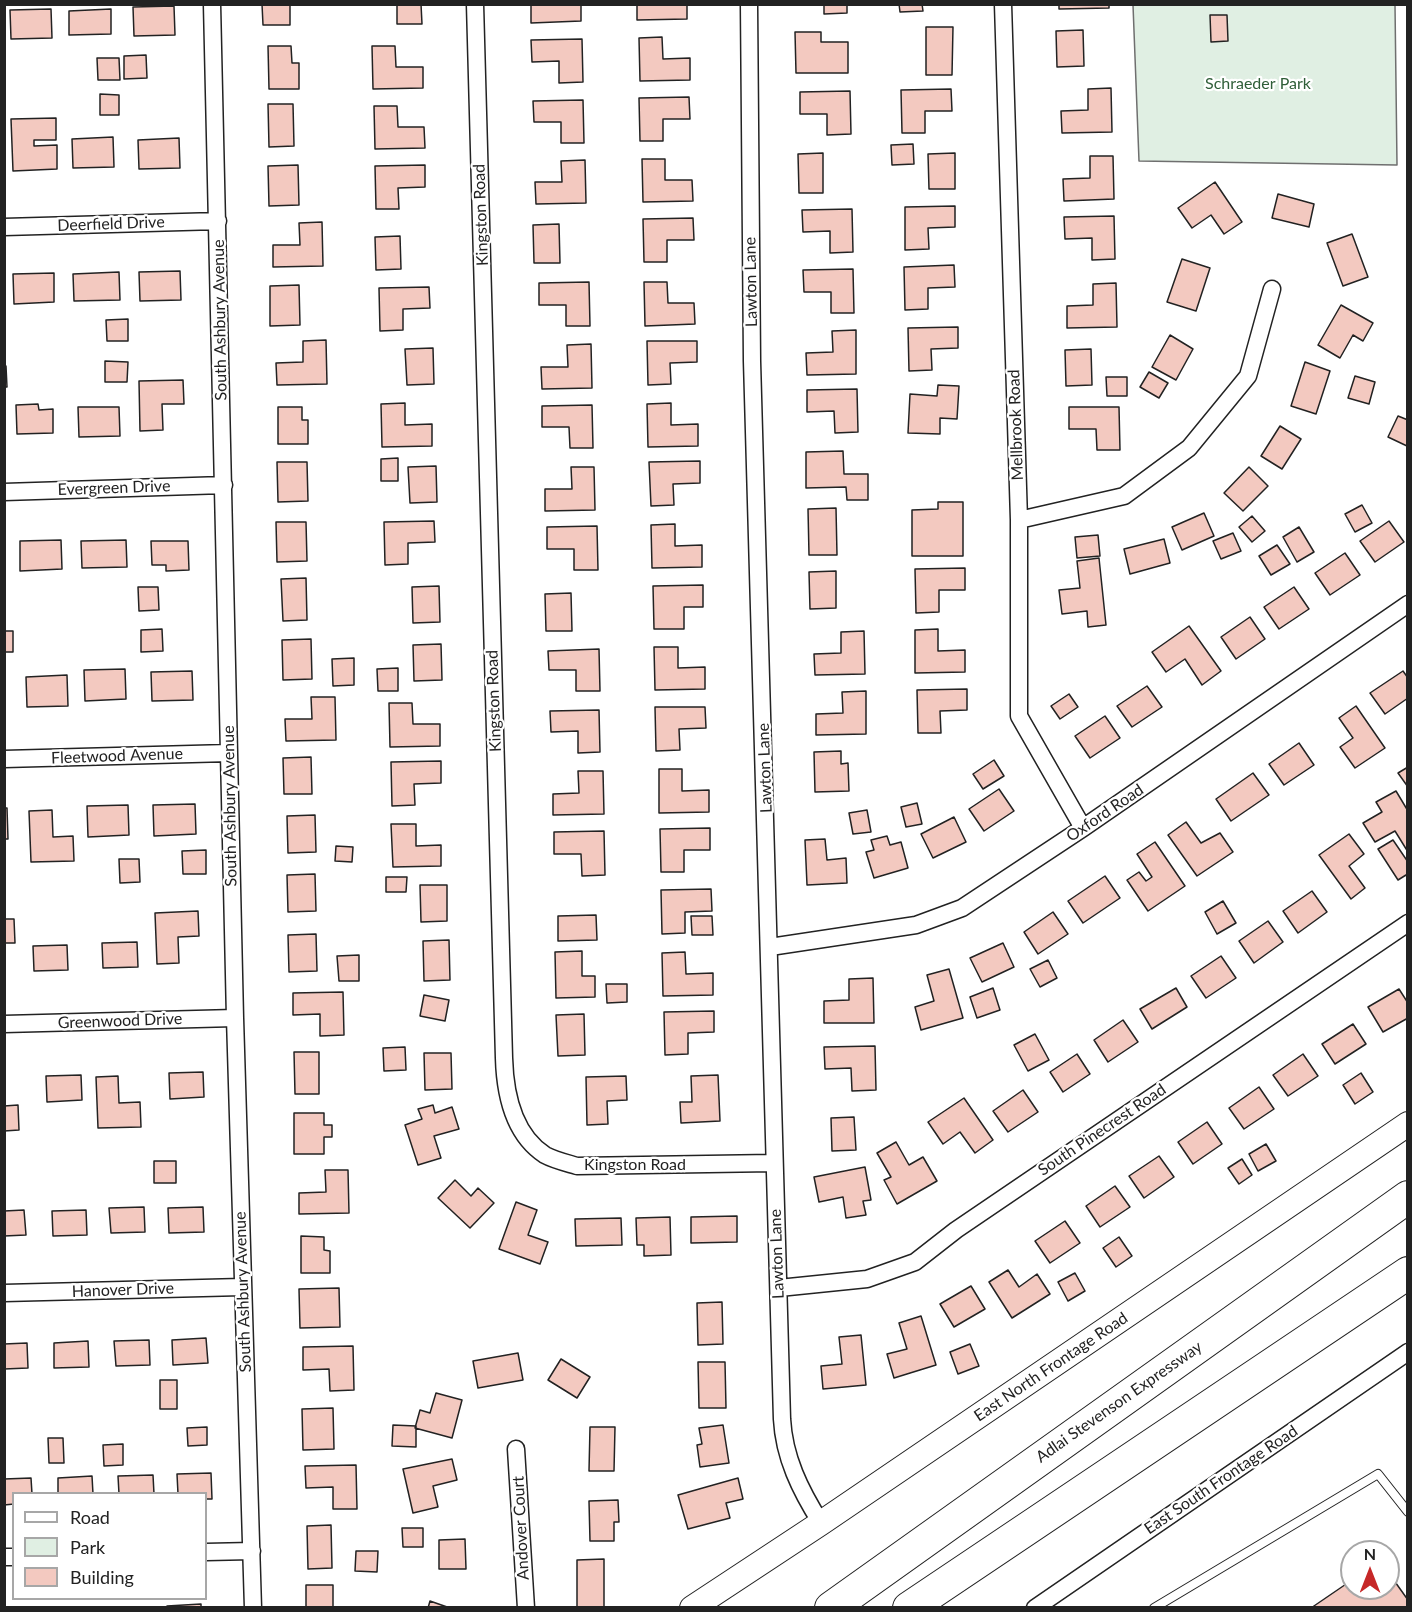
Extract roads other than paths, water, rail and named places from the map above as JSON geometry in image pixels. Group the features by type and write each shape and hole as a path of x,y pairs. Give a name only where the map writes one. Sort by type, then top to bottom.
{"highway":[{"name":"Adlai Stevenson Expressway","path":"831,1608 1407,1197"},
{"path":"909,1608 1407,1273"}],"street":[{"name":"South Ashbury Avenue","path":"212,4 235,1018 253,1608"},
{"name":"Kingston Road","path":"475,4 504,1058 505,1082 510,1105 517,1122 530,1142 546,1156 577,1166 773,1163"},
{"name":"Lawton Lane","path":"748,4 752,362 770,947 773,1163 783,1438 792,1467 808,1502 821,1523"},
{"name":"Mellbrook Road","path":"1003,4 1019,520 1019,716 1083,828"},
{"name":"Deerfield Drive","path":"4,227 218,221"},
{"path":"1019,520 1124,496 1189,448 1248,376 1272,289"},
{"name":"Evergreen Drive","path":"4,492 224,485"},
{"name":"Oxford Road","path":"770,947 916,925 962,908 1083,828 1407,604"},
{"name":"Fleetwood Avenue","path":"4,759 229,753"},
{"name":"South Pinecrest Road","path":"779,1288 867,1279 915,1262 956,1230 1407,923"},
{"name":"Greenwood Drive","path":"4,1024 235,1018"},
{"name":"East North Frontage Road","path":"692,1608 821,1523 1407,1124"},
{"name":"Hanover Drive","path":"4,1293 242,1287"},
{"name":"East South Frontage Road","path":"1035,1608 1407,1352"},
{"name":"Andover Court","path":"516,1449 526,1608"},
{"path":"207,1552 252,1551"}],"lane":[{"path":"1154,1608 1378,1474 1407,1512"}],"park label":[{"name":"Schraeder Park","path":"1258,84"}]}
